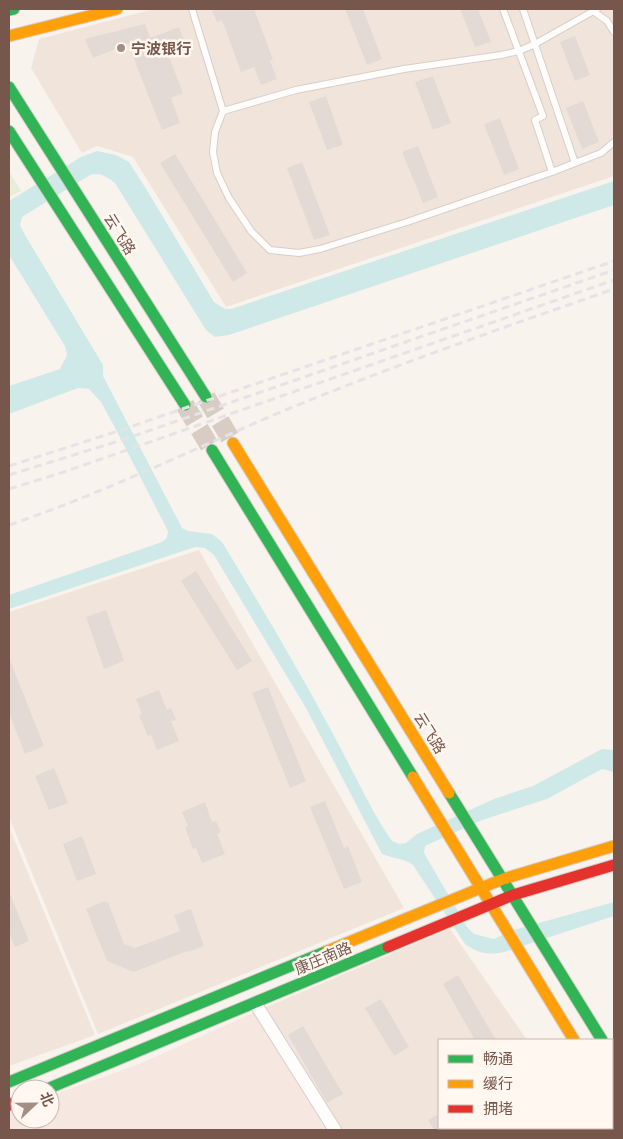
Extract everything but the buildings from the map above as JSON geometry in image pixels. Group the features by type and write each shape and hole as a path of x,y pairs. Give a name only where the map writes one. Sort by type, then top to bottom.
{"main road":[{"path":"9,10 14,9"},
{"path":"9,36 117,9"},
{"name":"云飞路","path":"9,87 206,397"},
{"path":"9,131 186,405"},
{"name":"云飞路","path":"233,443 601,1039"},
{"path":"212,450 573,1039"},
{"path":"9,1082 502,879 614,846"},
{"name":"康庄南路","path":"60,1083 513,895 614,865"}],"street":[{"path":"255,1003 335,1130"}],"lane":[{"path":"192,9 223,111 215,132 213,152 217,173 229,198 251,231 270,250 299,252 320,249 407,222 552,172 601,153 614,142"},
{"path":"503,9 543,116 535,120 552,172"},
{"path":"523,9 575,163"},
{"path":"223,111 296,90 404,69 519,52 595,10 607,21 614,32"}],"shaded area":[{"path":"154,9 614,9 614,176 226,307 133,157 97,146 82,153 31,68 39,39"},
{"path":"199,550 404,908 98,1034 9,817 9,612"},
{"path":"9,827 95,1035 9,1066"},
{"path":"450,929 526,1039 438,1039 438,1129 589,1130 340,1130 264,1008"},
{"path":"264,1008 340,1130 9,1130 10,1111 10,1129 60,1129 60,1092 139,1064"}],"green space":[{"path":"9,171 21,191 9,197"}],"water":[{"path":"97,151 116,155 129,162 214,302 225,309 231,309 614,181 614,205 229,335 215,337 206,330 115,183 106,177 97,174 90,175 22,217 20,225 103,365 103,376 182,528 188,531 212,534 222,542 293,662 368,802 392,841 399,844 406,843 417,834 494,799 533,786 602,749 614,750 614,772 602,769 547,799 482,820 425,846 424,853 467,927 474,934 494,939 514,930 614,902 614,916 504,952 484,953 465,944 413,865 382,854 306,708 214,555 205,548 195,547 9,609 9,595 162,542 167,538 168,531 113,424 101,402 89,389 78,388 9,414 9,386 60,369 67,355 65,346 9,255 9,201 81,157"}],"tunnel":[{"path":"206,397 233,443"},
{"path":"185,405 212,450"}],"railway":[{"path":"9,466 118,431 614,261"},
{"path":"9,475 122,440 614,270"},
{"path":"9,489 64,472 614,280"},
{"path":"9,525 115,485 288,409 369,377 614,289"}],"traffic: fast":[{"path":"9,10 14,9"},
{"path":"9,87 206,397"},
{"path":"9,131 185,405"},
{"path":"212,450 413,777"},
{"path":"449,793 601,1039"},
{"path":"60,1084 388,947"},
{"path":"9,1082 327,951"}],"traffic: slow":[{"path":"9,36 117,9"},
{"path":"233,443 449,793"},
{"path":"413,777 573,1039"},
{"path":"327,951 503,879 614,846"}],"traffic: jam":[{"path":"388,947 513,895 614,865"}],"place":[{"name":"宁波银行","path":"121,48"}]}
